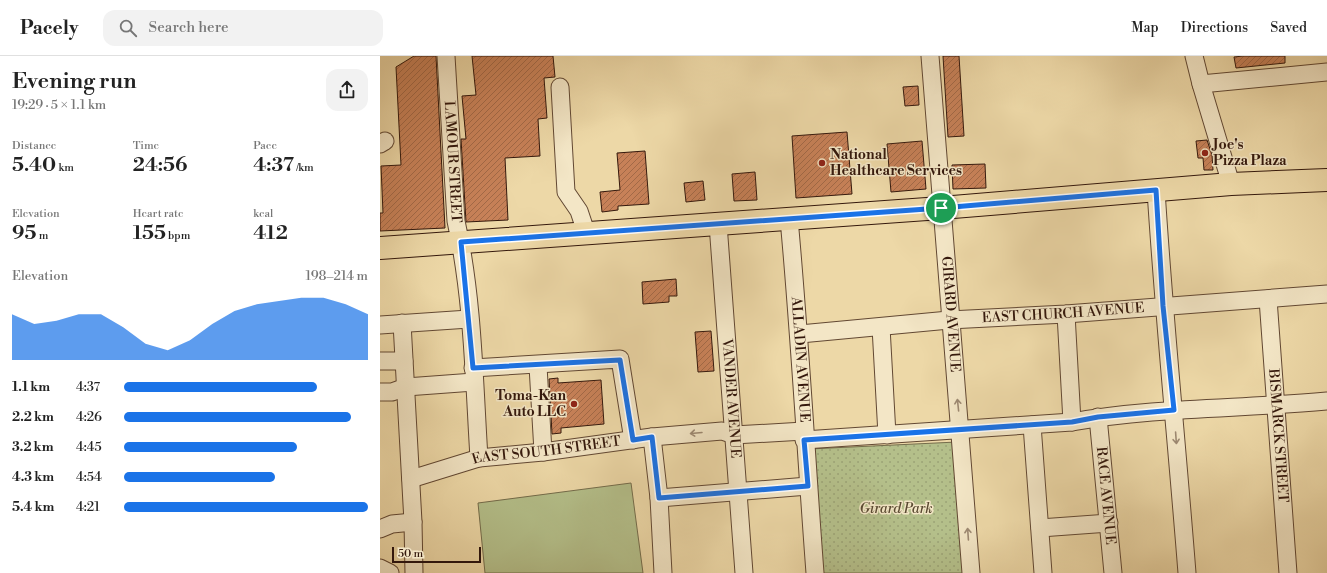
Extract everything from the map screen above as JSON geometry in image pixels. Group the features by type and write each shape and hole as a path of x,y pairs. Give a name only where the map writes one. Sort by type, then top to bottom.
{"main road":[{"path":"380,248 586,232 941,208 1231,184 1327,180"}],"street":[{"name":"LAMOUR STREET","path":"446,56 456,221 461,242 469,318 479,458"},
{"name":"GIRARD AVENUE","path":"930,56 949,320 960,430 971,573"},
{"path":"1194,56 1231,184"},
{"path":"1201,84 1327,72"},
{"path":"560,87 566,192 579,211 586,232"},
{"path":"1156,190 1163,306 1174,410 1187,573"},
{"name":"ALLADIN AVENUE","path":"789,218 800,334 804,435 815,573"},
{"name":"VANDER AVENUE","path":"718,224 744,573"},
{"name":"EAST CHURCH AVENUE","path":"800,334 949,320 1066,314 1327,294"},
{"name":"BISMARCK STREET","path":"1268,299 1288,573"},
{"path":"1066,314 1072,422"},
{"path":"380,325 469,318"},
{"path":"402,323 411,479 414,573"},
{"path":"881,327 887,436"},
{"path":"380,392 392,392 406,387 473,375 538,366 620,360 633,440"},
{"path":"380,361 404,361"},
{"path":"538,366 543,452"},
{"name":"EAST SOUTH STREET","path":"411,479 479,458 543,452 652,437 722,431 734,435 887,436 1072,422 1098,417 1174,410 1276,406 1327,401"},
{"name":"RACE AVENUE","path":"1098,417 1113,573"},
{"path":"1032,425 1043,573"},
{"path":"652,437 659,498 663,573"},
{"path":"659,498 808,486"},
{"path":"380,529 392,524 413,522"},
{"path":"1040,528 1109,523"},
{"path":"380,568 390,573"}],"green space":[{"name":"Girard Park","path":"957,442 967,573 819,573 809,449"},
{"path":"631,483 643,573 485,573 478,503"}],"building":[{"path":"414,56 436,56 445,228 380,231 380,213 383,213 381,166 401,165 396,67"},
{"path":"472,56 553,56 555,77 544,78 547,118 538,119 540,156 505,158 508,220 466,222 461,139 466,139 462,96 476,95"},
{"path":"943,56 959,56 964,136 948,137"},
{"path":"1285,56 1285,63 1236,68 1234,57"},
{"path":"918,86 919,105 905,106 903,87"},
{"name":"National Healthcare Services","path":"847,132 852,194 796,198 792,136"},
{"name":"Joe's Pizza Plaza","path":"1207,140 1212,155 1213,170 1204,170 1203,158 1198,158 1196,141"},
{"path":"922,141 926,189 891,192 887,144"},
{"path":"645,151 649,204 618,206 618,210 602,212 600,192 620,190 617,153"},
{"path":"985,164 986,188 953,189 952,165"},
{"path":"755,172 757,200 734,201 732,174"},
{"path":"703,181 705,200 686,202 684,183"},
{"path":"676,279 677,296 669,296 669,302 643,304 642,282"},
{"path":"711,331 714,371 698,372 695,332"},
{"name":"Toma-Kan Auto LLC","path":"558,378 558,383 601,380 604,424 561,428 561,433 552,434 549,379"}],"place":[{"name":"Joe's Pizza Plaza","path":"1205,153"},
{"name":"National Healthcare Services","path":"822,163"},
{"name":"Toma-Kan Auto LLC","path":"574,404"}],"route":[{"path":"1156,190 1163,306 1174,410 1098,417 1072,422 887,436 804,440 808,486 659,498 652,437 633,440 620,360 538,366 473,368 461,242 941,208 1156,190"}]}
